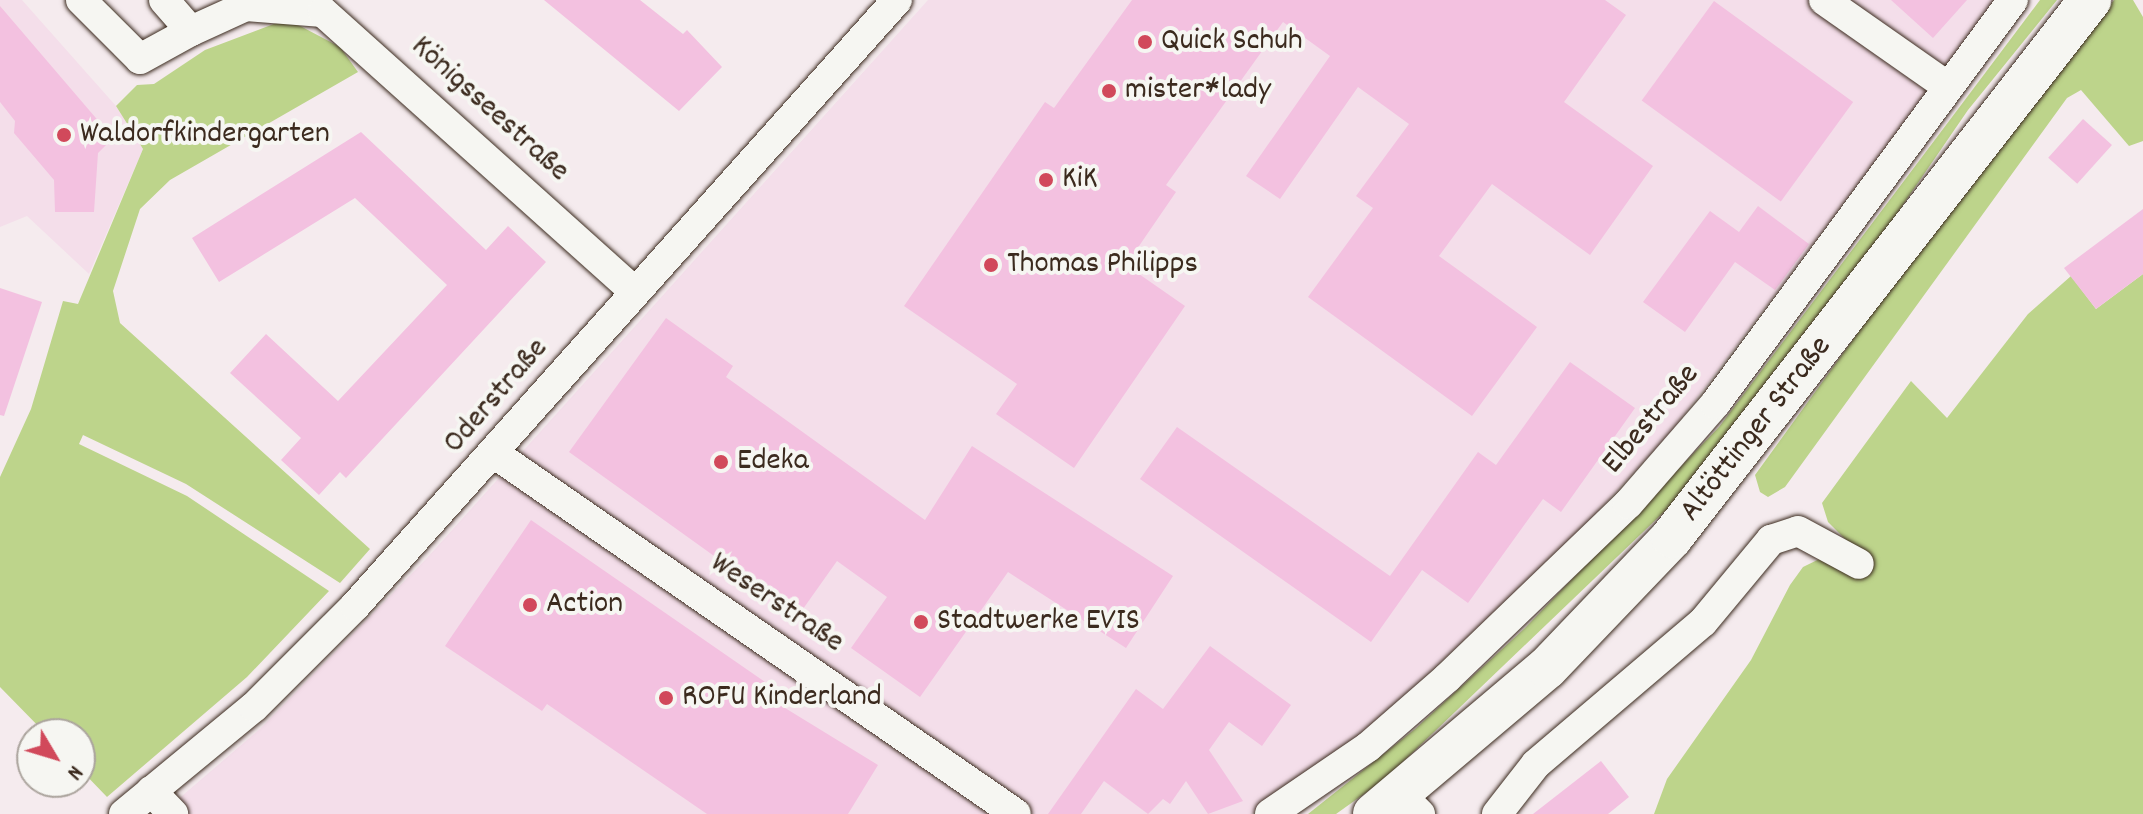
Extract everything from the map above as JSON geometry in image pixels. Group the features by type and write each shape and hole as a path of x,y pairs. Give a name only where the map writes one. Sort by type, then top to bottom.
{"main road":[{"name":"Altöttinger Straße","path":"1398,808 1547,668 1672,537 2090,0"}],"street":[{"name":"Königsseestraße","path":"81,0 140,59 246,6 323,12 635,292"},
{"path":"164,0 191,31"},
{"name":"Oderstraße","path":"124,814 303,661 495,454 635,292 897,0"},
{"path":"1824,0 1944,84"},
{"name":"Elbestraße","path":"1270,814 1368,747 1447,678 1628,504 1828,254 1944,84 2013,0"},
{"name":"Weserstraße","path":"495,454 1016,814"},
{"path":"1497,814 1536,764 1703,622 1771,540 1798,531 1859,564"},
{"path":"151,791 173,814"}],"shaded area":[{"path":"0,0 22,0 116,106 143,149 89,274 27,216 0,227"},
{"path":"928,0 1997,0 1671,432 1581,530 1371,728 1252,814 161,814 261,728 427,558"}],"green space":[{"path":"2040,0 2057,0 1968,110 1837,301 1687,490 1385,779 1336,814 1308,814 1415,729 1525,628 1719,427"},
{"path":"2114,0 2133,0 2143,17 2143,141 2129,146 2081,90 2067,98 1785,487 1768,497 1760,492 1755,475 1904,269"},
{"path":"287,19 340,47 358,72 170,180 140,209 113,291 120,323 370,549 340,583 186,484 83,435 79,444 187,496 329,591 247,677 107,797 96,786 96,718 30,718 0,687 0,477 31,409 63,301 78,304 143,149 116,106 137,85 154,84 205,50"},
{"path":"2143,274 2143,814 1654,814 1667,779 1751,660 1790,585 1803,567 1850,544 1828,522 1822,503 1911,381 1947,418 2028,314 2071,276 2096,309"}],"building":[{"path":"544,0 640,0 683,34 687,30 722,67 679,111"},
{"path":"1132,0 1605,0 1626,15 1564,102 1653,166 1590,255 1492,184 1439,256 1537,327 1472,416 1308,297 1373,208 1356,196 1409,124 1358,87 1280,199 1246,176 1330,56 1283,22 1166,185 1176,192 1126,265 1185,306 1074,468 996,414 1017,384 904,306 1045,102 1054,108"},
{"path":"1891,0 1967,0 1933,38"},
{"path":"1714,1 1853,102 1781,202 1642,101"},
{"name":"Waldorfkindergarten","path":"0,6 113,138 98,153 94,212 55,212 54,180 14,133 15,121 0,102"},
{"path":"2083,119 2112,145 2077,184 2048,158"},
{"path":"361,132 486,250 508,226 546,262 346,478 340,472 319,495 281,460 301,438 230,373 266,334 338,401 447,285 355,198 219,282 192,238"},
{"path":"1758,206 1809,244 1775,290 1735,262 1685,332 1643,302 1710,211 1739,232"},
{"path":"2143,209 2143,274 2096,309 2064,268"},
{"path":"0,288 42,302 4,416 0,415"},
{"path":"666,318 733,366 726,377 925,520 972,446 1173,576 1126,648 1008,572 920,697 851,648 887,597 837,561 798,616 569,452"},
{"path":"1570,362 1635,408 1561,512 1543,499 1468,603 1422,570 1371,642 1140,479 1177,427 1390,576 1478,452 1496,465"},
{"path":"531,520 778,691 772,700 878,765 848,814 707,814 547,704 542,711 445,646"},
{"path":"1210,646 1291,705 1262,746 1229,722 1209,750 1243,801 1208,814 1186,781 1170,804 1163,799 1148,814 1104,781 1081,814 1048,814 1136,689 1163,709"},
{"path":"1601,761 1629,797 1608,814 1533,814"}],"place":[{"name":"Quick Schuh","path":"1145,42"},
{"name":"mister*lady","path":"1109,91"},
{"name":"Waldorfkindergarten","path":"64,135"},
{"name":"KiK","path":"1046,180"},
{"name":"Thomas Philipps","path":"991,265"},
{"name":"Edeka","path":"721,462"},
{"name":"Action","path":"530,605"},
{"name":"Stadtwerke EVIS","path":"921,622"},
{"name":"ROFU Kinderland","path":"666,698"}]}
